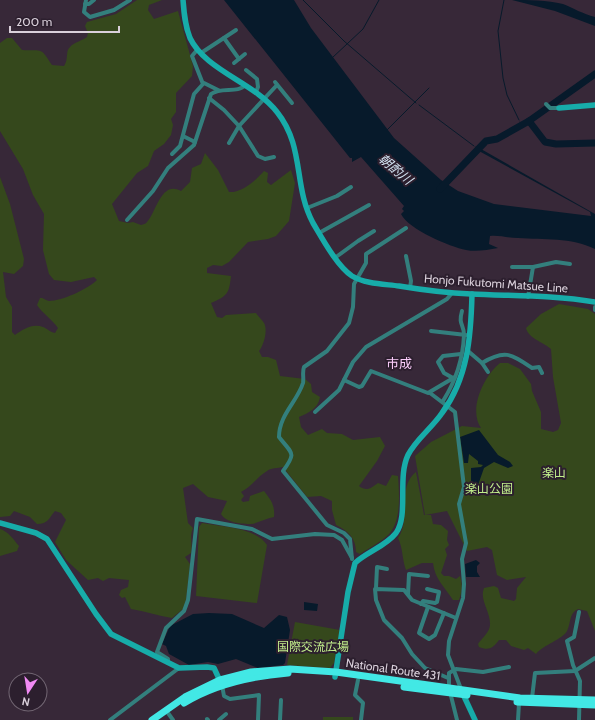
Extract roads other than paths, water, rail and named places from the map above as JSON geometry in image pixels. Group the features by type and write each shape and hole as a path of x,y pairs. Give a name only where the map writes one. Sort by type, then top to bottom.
{"highway":[{"name":"National Route 431","path":"152,720 184,697 221,683 272,674 335,675 462,692 519,703 580,702 595,700"},
{"name":"National Route 431","path":"335,675 358,680 462,692 580,702 595,706"},
{"name":"National Route 431","path":"159,720 187,701 221,683"}],"street":[{"path":"94,0 89,4 86,2 84,12 90,17 114,10 130,0"},
{"path":"183,0 187,28 199,52 264,98 282,117 294,141 307,208 319,233 336,257 348,273 357,278"},
{"path":"218,90 204,83 192,56 236,30"},
{"path":"224,38 240,59"},
{"path":"234,63 245,54"},
{"path":"246,70 257,78 258,87 256,92"},
{"path":"172,154 180,146 194,94 204,83"},
{"path":"229,143 239,126 276,83 292,103"},
{"path":"127,220 153,191 168,168 196,142 209,98 213,92 218,90 241,88 245,84"},
{"path":"209,98 224,110 239,126 258,156 265,159 274,157"},
{"path":"546,104 550,108 595,105"},
{"path":"183,136 196,142"},
{"path":"307,208 337,196 351,187"},
{"path":"319,233 370,205"},
{"path":"335,675 353,561 350,539 344,533 327,525 283,471 291,462 292,454 290,449 279,437 279,434 282,420 303,383 304,367 327,352 349,323 353,307 354,284 366,263 367,253 406,228"},
{"path":"336,257 358,241 374,232"},
{"path":"406,256 411,281 410,288"},
{"path":"512,267 532,267 556,262 570,264"},
{"path":"528,297 532,267"},
{"name":"Honjo Fukutomi Matsue Line","path":"357,278 410,288 452,293 595,302"},
{"path":"315,412 339,390 358,356 366,347 447,299 452,293"},
{"path":"442,401 454,377 467,335 471,315 472,294"},
{"path":"353,561 392,538 397,532 400,524 403,476 406,459 416,443 448,405 460,382 468,351 467,335 460,321 462,313 471,315"},
{"path":"431,331 467,335"},
{"path":"468,351 482,363 488,372"},
{"path":"454,377 444,373 438,362 443,356 461,354"},
{"path":"482,363 495,356 510,354 532,368 539,367 542,373"},
{"path":"344,380 359,387 362,386 371,371 430,393 448,405 456,414 464,487 459,504 466,543 462,559 464,584 463,598 448,649 449,661 475,720"},
{"path":"430,393 454,377"},
{"path":"168,663 168,659 157,652 166,628 184,611 188,600 196,519 252,529 272,538 315,534 334,535 342,540 353,561"},
{"path":"0,523 36,533 48,539 106,628 117,638 179,668 211,667 217,671 224,696 228,699 259,695 258,720"},
{"path":"388,570 377,567 375,596 384,620 402,638 412,654 425,668 448,678"},
{"path":"408,594 409,574 428,576"},
{"path":"376,588 402,590 408,594 412,600 456,618"},
{"path":"421,604 423,601 437,602 439,592 427,589"},
{"path":"428,607 420,633 430,639 435,635 444,613"},
{"path":"579,612 574,637 567,641 580,681 579,720"},
{"path":"532,698 536,673 576,671 595,658"},
{"path":"449,684 449,673 453,671 485,671 508,667"},
{"path":"110,720 179,668"},
{"path":"358,680 355,695 363,703 361,720"},
{"path":"451,696 457,720"},
{"path":"280,720 282,700"},
{"path":"518,720 519,703"},
{"path":"168,713 173,720"},
{"path":"219,720 226,714"}],"water":[{"name":"朝酌川","path":"224,0 294,0 311,28 394,138 441,180 458,191 494,204 591,216 590,212 479,151 481,149 595,214 595,249 576,242 490,236 489,244 498,248 470,251 440,241 412,226 401,214 404,211 402,209 404,206 361,157 352,162 352,158 350,158"},
{"path":"512,0 544,1 563,4 595,17 595,26 555,11"},
{"path":"479,430 498,455 510,462 513,466 508,468 494,462 484,468 477,488 471,490 471,468 481,467 483,465 478,464 478,461 469,454 468,463 464,463 460,437"},
{"path":"476,560 480,563 477,566 477,572 480,577 466,577 465,564"},
{"path":"304,602 318,604 317,611 304,610"},
{"path":"193,614 232,614 264,628 279,615 287,617 290,630 285,663 283,665 258,668 236,659 218,664 208,662 189,665 169,654 166,646 162,644 170,626"}],"waterway":[{"path":"303,0 344,41 416,103"},
{"path":"332,58 363,29 379,0"},
{"path":"504,0 498,31 503,78 507,95 519,120"},
{"path":"440,189 486,141 497,139 529,121 595,74"},
{"path":"387,130 429,88"},
{"path":"419,105 474,146"},
{"path":"529,121 545,142 556,144 595,143"},
{"path":"476,147 480,149"}],"district":[{"name":"市成","path":"399,363"}],"park label":[{"name":"楽山","path":"554,472"},
{"name":"楽山公園","path":"489,488"},
{"name":"国際交流広場","path":"313,646"}]}
